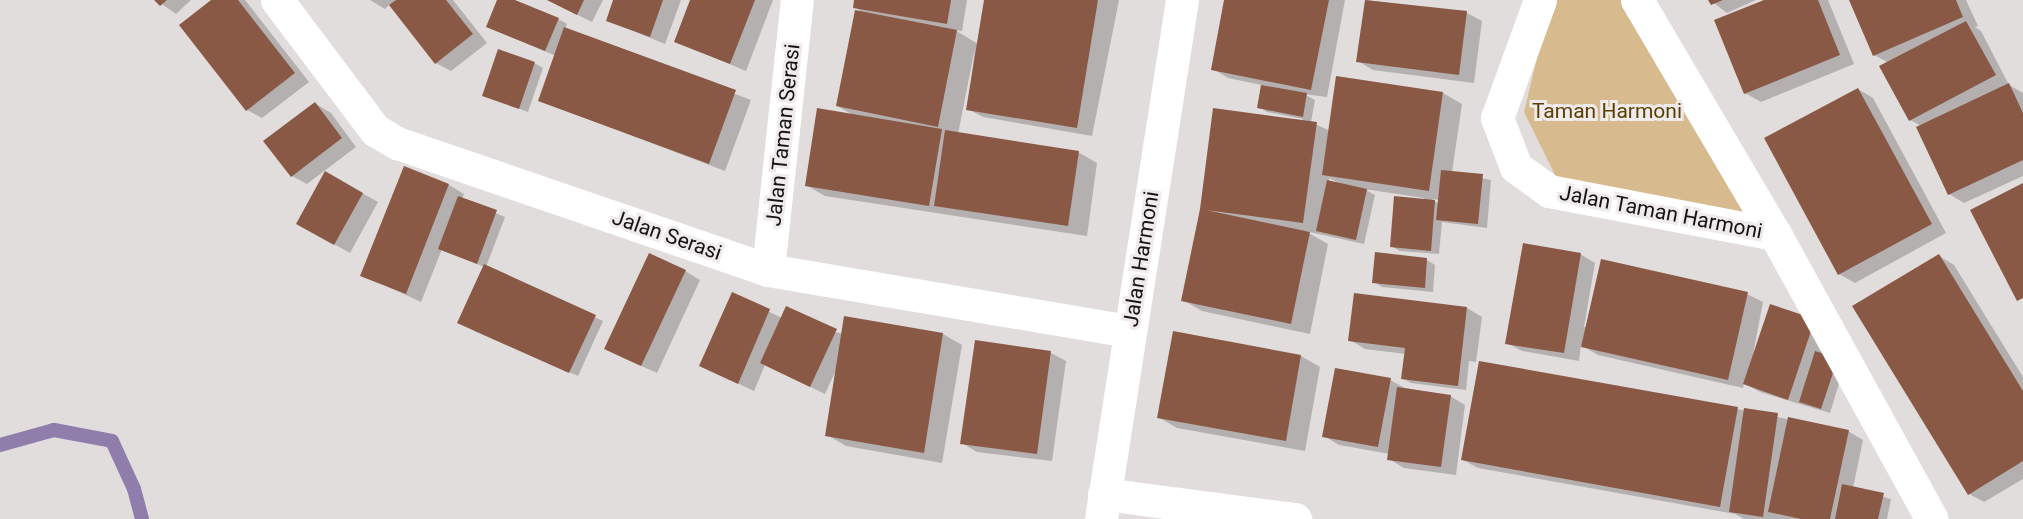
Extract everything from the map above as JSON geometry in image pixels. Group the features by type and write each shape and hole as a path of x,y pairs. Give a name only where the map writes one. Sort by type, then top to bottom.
{"street":[{"name":"Jalan Serasi","path":"277,0 375,130 397,143 768,270 1130,331"},
{"name":"Jalan Taman Serasi","path":"768,270 797,0"},
{"name":"Jalan Harmoni","path":"1102,507 1182,0"},
{"name":"Jalan Taman Harmoni","path":"1540,0 1497,118 1516,167 1550,191 1775,234"},
{"name":"Jalan Taman Harmoni","path":"1637,0 1775,234 1932,519"},
{"path":"1102,507 1295,519"}],"green space":[{"name":"Taman Harmoni","path":"1551,0 1632,0 1751,219 1558,181 1524,112"}],"building":[{"path":"154,0 167,0 160,6"},
{"path":"211,0 238,0 295,73 246,111 179,25"},
{"path":"396,0 446,0 473,34 435,64 389,5"},
{"path":"497,0 515,0 559,18 545,51 486,27"},
{"path":"547,0 584,0 577,15"},
{"path":"613,0 663,0 650,37 606,21"},
{"path":"690,0 755,0 730,64 674,42"},
{"path":"854,0 951,0 947,24 853,8"},
{"path":"984,0 1098,0 1077,128 966,110"},
{"path":"1224,0 1329,0 1311,90 1211,70"},
{"path":"1365,0 1467,11 1459,75 1356,62"},
{"path":"1708,0 1723,0 1711,5"},
{"path":"1764,0 1818,0 1840,55 1744,94 1714,20"},
{"path":"1849,0 1956,0 1963,17 1873,56"},
{"path":"855,10 957,30 938,127 836,106"},
{"path":"1966,21 1996,75 1909,121 1879,66"},
{"path":"564,27 736,90 709,164 538,101"},
{"path":"498,49 535,62 519,109 482,96"},
{"path":"1336,76 1443,92 1429,191 1322,175"},
{"path":"2009,83 2023,113 2023,160 1948,195 1916,127"},
{"path":"1261,85 1307,93 1303,117 1257,108"},
{"path":"1858,88 1932,224 1838,275 1764,138"},
{"path":"315,102 342,138 291,177 263,141"},
{"path":"817,108 942,129 929,206 805,186"},
{"path":"1213,108 1317,122 1303,223 1206,210 1310,232 1291,324 1181,301 1200,209"},
{"path":"945,130 1079,151 1068,226 934,206"},
{"path":"404,166 449,184 406,294 360,276"},
{"path":"1441,170 1483,174 1478,224 1436,220"},
{"path":"325,171 363,193 334,245 296,224"},
{"path":"1327,180 1367,189 1356,240 1316,231"},
{"path":"2023,183 2023,298 2017,301 1970,210"},
{"path":"458,196 497,210 477,264 438,249"},
{"path":"1394,196 1435,200 1431,251 1390,247"},
{"path":"1523,243 1581,253 1564,353 1505,344"},
{"path":"1375,252 1427,258 1425,288 1372,283"},
{"path":"649,253 686,270 641,366 604,349"},
{"path":"1939,254 2023,391 2023,461 1968,495 1852,306"},
{"path":"1601,259 1748,292 1728,380 1581,347"},
{"path":"484,264 596,315 569,373 457,323"},
{"path":"732,292 770,309 738,384 699,366"},
{"path":"1354,293 1467,307 1458,386 1401,379 1405,348 1348,341"},
{"path":"1770,304 1815,319 1788,400 1743,384"},
{"path":"786,306 837,329 810,387 760,363"},
{"path":"844,316 943,333 924,453 825,436"},
{"path":"1173,331 1301,355 1286,441 1157,418"},
{"path":"975,340 1051,351 1037,454 960,444"},
{"path":"1815,351 1838,358 1821,409 1799,402"},
{"path":"1479,361 1738,407 1720,507 1461,460"},
{"path":"1335,368 1391,378 1378,447 1322,437"},
{"path":"1397,387 1451,395 1441,467 1387,460"},
{"path":"1744,408 1778,413 1763,517 1729,512"},
{"path":"1788,417 1849,430 1830,519 1801,519 1768,512"},
{"path":"1842,484 1884,493 1878,519 1835,519"}],"waterway":[{"path":"0,445 54,430 112,441 134,489 142,519"}]}
